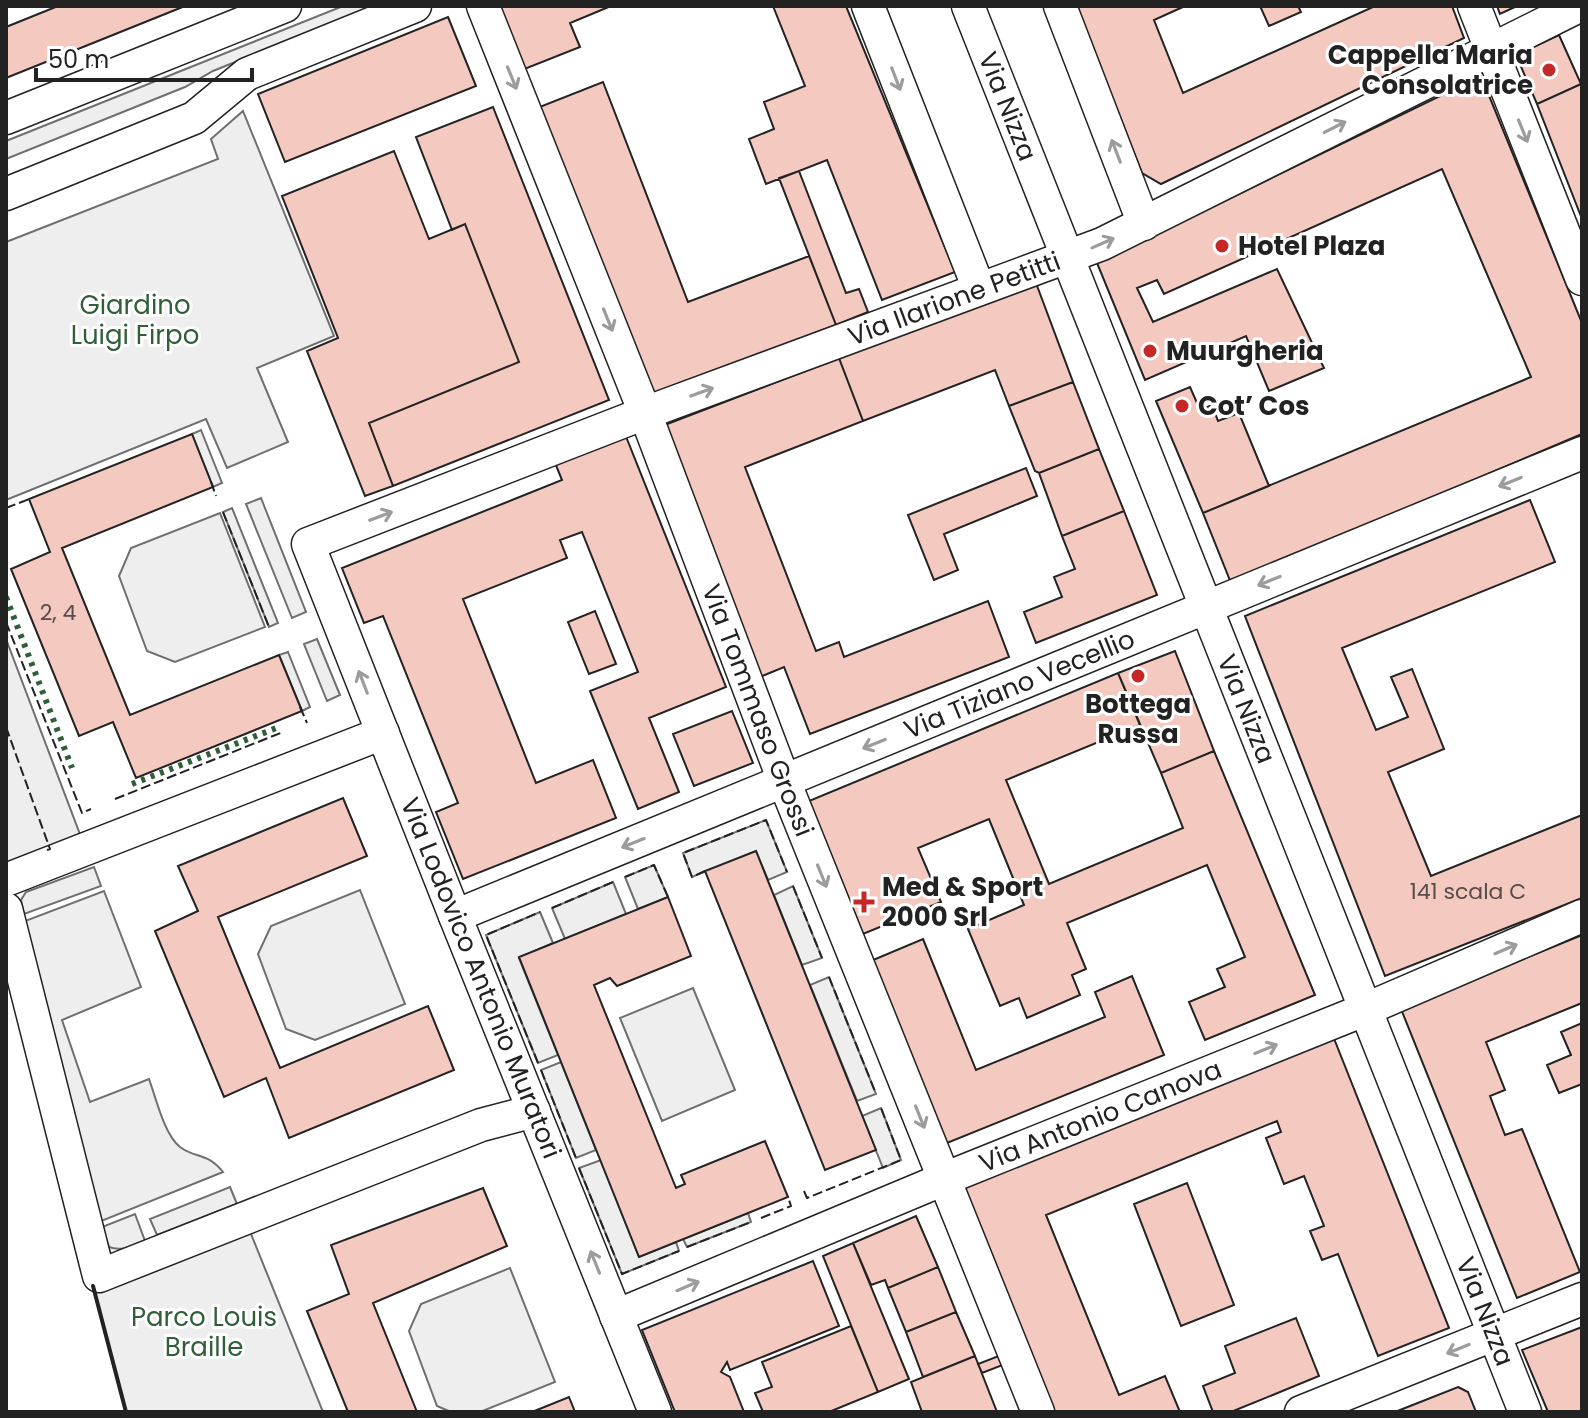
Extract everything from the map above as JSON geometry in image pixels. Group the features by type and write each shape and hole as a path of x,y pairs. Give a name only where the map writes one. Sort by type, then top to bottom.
{"street":[{"path":"6,118 285,6"},
{"path":"6,194 194,118 247,74 415,6"},
{"name":"Via Tommaso Grossi","path":"483,6 645,413 784,781 1038,1412"},
{"path":"868,6 979,289"},
{"name":"Via Nizza","path":"968,6 1525,1412"},
{"path":"1060,6 1144,224"},
{"path":"1474,6 1582,279"},
{"name":"Via Ilarione Petitti","path":"308,544 645,413 1102,244 1579,6"},
{"name":"Via Tiziano Vecellio","path":"455,916 1582,453"},
{"name":"Via Lodovico Antonio Muratori","path":"308,544 655,1412"},
{"path":"6,880 383,733"},
{"path":"6,909 99,1276 481,1125 534,1111"},
{"name":"Via Antonio Canova","path":"616,1316 944,1179 1364,1010 1582,916"},
{"path":"1301,1412 1582,1299"}],"green space":[{"path":"343,6 374,6 6,159 6,141"},
{"name":"Giardino Luigi Firpo","path":"243,111 334,336 257,368 288,442 227,468 206,419 6,500 6,242 218,159 211,139"},
{"path":"201,430 222,483 213,487 192,434"},
{"path":"261,498 306,612 292,618 246,504"},
{"path":"232,508 278,623 269,627 223,512"},
{"path":"220,513 265,627 175,662 147,651 119,576 131,548"},
{"path":"6,639 81,837 6,868"},
{"path":"317,639 340,695 327,701 304,644"},
{"path":"288,652 310,707 302,711 279,655"},
{"path":"766,820 787,872 768,880 756,851 692,877 683,853"},
{"path":"654,865 668,897 638,909 625,877"},
{"path":"94,867 101,886 24,914 21,900 26,892"},
{"path":"613,882 626,914 565,939 552,908"},
{"path":"793,886 822,958 802,965 774,895"},
{"path":"360,890 405,1004 315,1040 286,1029 258,954 271,926"},
{"path":"104,891 141,987 62,1020 90,1102 149,1079 174,1141 186,1151 212,1161 223,1172 99,1222 25,921"},
{"path":"540,912 553,943 519,958 558,1055 538,1063 486,935"},
{"path":"829,977 876,1094 857,1101 810,985"},
{"path":"693,988 735,1090 662,1121 620,1018"},
{"path":"561,1062 596,1150 576,1158 541,1070"},
{"path":"881,1108 901,1160 883,1168 862,1116"},
{"path":"601,1160 639,1257 676,1242 679,1251 622,1274 579,1168"},
{"path":"230,1187 237,1204 157,1235 150,1219"},
{"path":"748,1213 751,1222 687,1247 683,1239"},
{"path":"135,1214 145,1241 123,1248 109,1247 102,1227"},
{"name":"Parco Louis Braille","path":"249,1229 323,1412 126,1412 94,1291"},
{"path":"510,1268 555,1382 480,1412 451,1412 437,1406 409,1331 421,1304"}],"building":[{"path":"58,6 185,6 6,78 6,27"},
{"path":"496,6 611,6 570,23 580,47 522,70"},
{"path":"773,6 846,6 955,272 882,300 827,160 766,184 749,139 774,129 764,102 805,86"},
{"path":"1076,6 1185,6 1154,20 1183,93 1375,6 1452,6 1464,38 1161,184 1142,173"},
{"path":"1260,6 1298,6 1301,12 1269,26"},
{"path":"1497,6 1517,6 1500,14"},
{"path":"448,17 476,86 285,162 258,94"},
{"name":"Cappella Maria Consolatrice","path":"1559,35 1581,84 1537,104 1516,55"},
{"path":"1481,76 1582,323 1582,434 1231,583 1203,513 1531,377 1442,169 1164,294 1157,280 1137,288 1153,322 1277,269 1324,368 1269,391 1246,336 1145,380 1097,263"},
{"path":"603,82 688,302 809,256 836,325 647,397 537,108"},
{"path":"1582,85 1582,219 1537,104"},
{"path":"493,107 609,400 393,486 369,423 519,362 465,224 452,230 416,137"},
{"path":"394,151 429,239 465,224 519,362 369,423 393,486 365,496 307,351 338,338 282,196"},
{"path":"799,171 846,293 859,289 868,312 836,325 779,178"},
{"path":"1036,283 1073,382 1009,406 995,370 863,421 839,358"},
{"path":"839,358 863,421 745,467 816,651 839,642 844,657 988,601 1009,657 810,734 784,667 760,677 662,426"},
{"path":"1073,382 1099,449 1039,473 1035,471 1009,406"},
{"path":"1190,387 1200,410 1212,405 1218,421 1239,413 1269,486 1203,513 1156,401"},
{"path":"623,429 726,687 649,718 679,792 638,809 590,691 638,672 582,532 560,540 567,558 463,599 536,783 593,760 616,818 463,879 436,812 458,803 383,616 364,623 342,568 562,480 553,458"},
{"path":"192,434 213,487 62,548 130,715 279,655 302,711 136,778 113,722 79,736 11,569 50,552 29,499"},
{"path":"1099,449 1124,511 1062,536 1039,473"},
{"path":"1026,468 1037,496 944,534 958,570 934,580 908,515"},
{"path":"1530,500 1555,562 1342,648 1376,730 1408,717 1391,677 1412,669 1444,749 1388,772 1431,876 1582,815 1582,898 1385,976 1245,616"},
{"path":"1124,511 1157,595 1036,643 1024,612 1062,597 1054,577 1075,569 1062,536"},
{"path":"595,611 616,664 589,674 568,622"},
{"path":"1175,651 1214,751 1161,773 1118,673"},
{"path":"1118,673 1140,725 1006,780 1049,884 1183,828 1161,773 1214,751 1315,995 1205,1040 1189,1002 1225,987 1217,969 1245,957 1207,865 1067,923 1086,969 1072,975 1080,995 1027,1018 1019,998 1000,1006 968,929 1024,905 989,819 918,848 941,902 863,934 809,801"},
{"path":"732,711 753,763 694,786 673,734"},
{"path":"343,798 367,856 218,917 280,1068 428,1006 454,1070 289,1138 266,1078 224,1097 155,931 198,911 178,866"},
{"path":"756,851 876,1150 825,1170 705,871"},
{"path":"668,897 691,956 617,986 610,978 594,985 676,1188 685,1184 681,1175 765,1141 788,1197 639,1257 519,957"},
{"path":"1582,935 1582,1003 1486,1042 1505,1090 1490,1096 1505,1135 1522,1129 1580,1272 1517,1298 1401,1009"},
{"path":"923,939 976,1070 1105,1017 1095,992 1132,976 1164,1055 947,1143 873,960"},
{"path":"1582,1023 1582,1084 1559,1093 1547,1065 1571,1055 1561,1032"},
{"path":"1333,1036 1449,1328 1378,1356 1338,1254 1322,1260 1310,1231 1324,1226 1304,1176 1284,1184 1266,1138 1281,1132 1277,1121 1046,1215 1119,1395 1165,1376 1180,1412 1055,1412 962,1186"},
{"path":"1187,1183 1234,1305 1181,1326 1134,1204"},
{"path":"483,1188 507,1246 373,1303 417,1412 348,1412 307,1311 349,1294 331,1245"},
{"path":"916,1216 938,1267 888,1288 885,1280 871,1285 853,1243"},
{"path":"853,1243 909,1379 878,1392 823,1256"},
{"path":"813,1261 839,1326 730,1370 727,1362 721,1372 730,1377 744,1412 675,1412 642,1330"},
{"path":"938,1267 956,1312 906,1332 888,1288"},
{"path":"956,1312 975,1356 923,1377 906,1332"},
{"path":"1296,1318 1319,1376 1231,1412 1213,1412 1203,1386 1235,1373 1225,1346"},
{"path":"851,1326 878,1392 829,1412 763,1412 755,1393 772,1387 762,1362"},
{"path":"1582,1327 1582,1412 1548,1412 1522,1350"},
{"path":"1027,1345 1031,1354 982,1373 978,1364"},
{"path":"975,1356 997,1412 922,1412 911,1382"},
{"path":"1458,1387 1468,1392 1476,1412 1395,1412"},
{"path":"569,1397 575,1412 532,1412"}],"hedge":[{"path":"6,597 72,768"},
{"path":"132,784 279,727"}],"fence":[{"path":"211,482 216,496"},
{"path":"6,508 32,498"},
{"path":"223,512 269,627"},
{"path":"6,622 82,813 91,809"},
{"path":"300,707 307,723"},
{"path":"6,727 50,849 47,850"},
{"path":"115,799 283,732"},
{"path":"705,871 692,877 683,853 766,820 787,872"},
{"path":"625,877 654,865 668,897"},
{"path":"552,908 613,882"},
{"path":"793,886 822,958"},
{"path":"538,1063 486,935 540,912"},
{"path":"829,977 876,1094"},
{"path":"541,1070 576,1158"},
{"path":"804,1191 807,1198 901,1160 881,1108"},
{"path":"579,1168 622,1274 679,1251"},
{"path":"761,1218 791,1206 788,1197"},
{"path":"687,1247 751,1222"}],"wall":[{"path":"93,1286 126,1412"}],"place":[{"name":"Cappella Maria Consolatrice","path":"1549,70"},
{"name":"Hotel Plaza","path":"1222,246"},
{"name":"Muurgheria","path":"1150,351"},
{"name":"Cot’ Cos","path":"1182,406"},
{"name":"Bottega Russa","path":"1138,676"},
{"name":"Med & Sport 2000 Srl","path":"864,902"}]}
